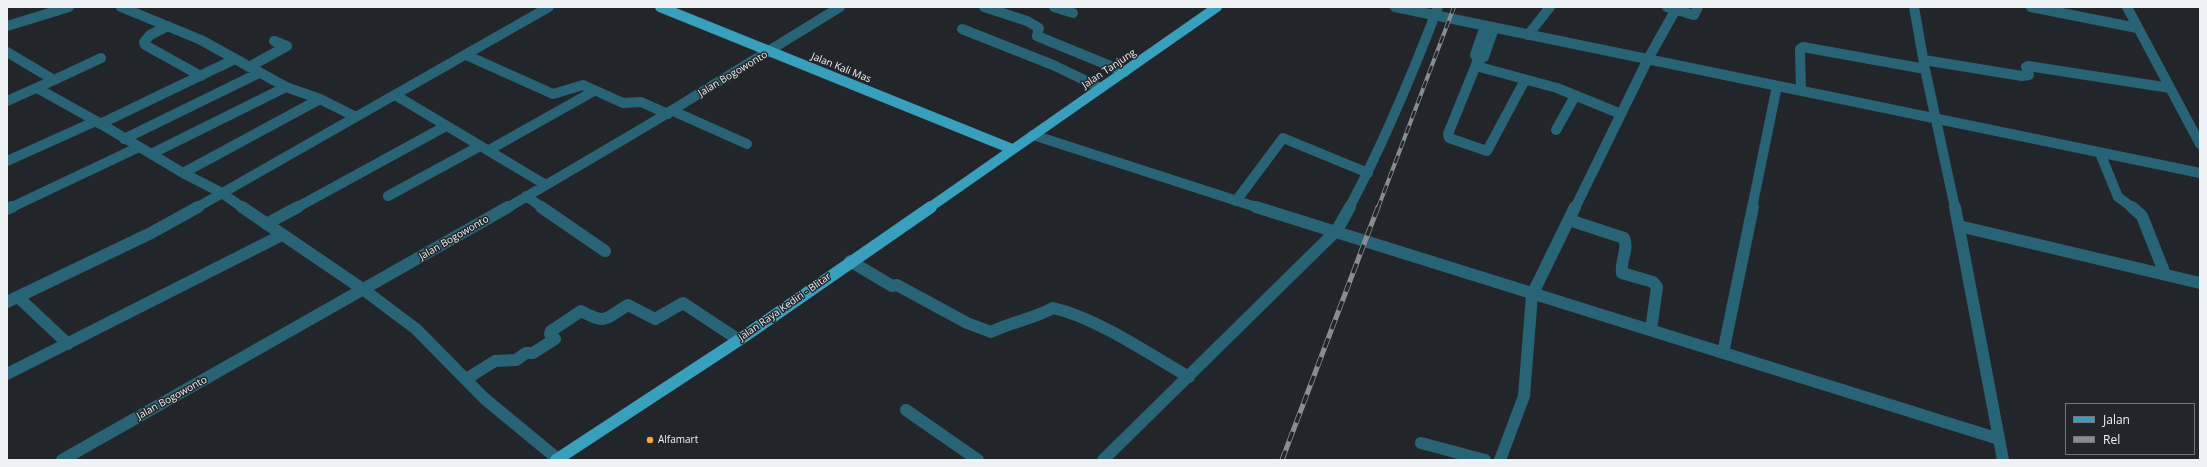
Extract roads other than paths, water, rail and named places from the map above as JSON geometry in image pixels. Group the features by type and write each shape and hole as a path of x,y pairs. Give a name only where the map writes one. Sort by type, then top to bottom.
{"main road":[{"name":"Jalan Kali Mas","path":"660,7 1012,149"},
{"name":"Jalan Tanjung","path":"1012,149 1125,72 1213,8"},
{"name":"Jalan Raya Kediri - Blitar","path":"557,460 738,340 1012,149"}],"street":[{"path":"7,26 68,7"},
{"path":"121,7 201,40 286,87 320,99 356,118"},
{"path":"7,302 151,233 356,118 549,7"},
{"name":"Jalan Bogowonto","path":"69,458 546,185 771,51 840,7"},
{"path":"984,7 1027,21 1039,28 1037,36 1125,72"},
{"path":"1054,7 1073,14"},
{"path":"1395,7 1437,11 1489,27 2200,173"},
{"path":"1528,35 1550,7"},
{"path":"1667,7 1694,14 1698,7"},
{"path":"1914,7 1924,64 1959,226 2003,460"},
{"path":"2031,7 2138,28"},
{"path":"2127,7 2200,144"},
{"path":"1500,460 1517,419 1524,396 1532,295 1648,60 1676,9"},
{"path":"1103,460 1335,233 1368,173 1408,85 1437,11"},
{"path":"168,26 150,35 144,42 145,44 201,76"},
{"path":"1489,27 1484,57 1477,63 1448,134 1452,140 1484,151 1489,149 1525,80"},
{"path":"962,29 1052,65 1101,88"},
{"path":"249,67 287,46 274,42"},
{"path":"1801,91 1800,49 1803,47 2022,76 2029,76 2026,67 2032,66 2170,88"},
{"path":"7,52 54,80"},
{"path":"466,55 553,94 558,94 583,85 623,104 641,102 670,112 747,144"},
{"path":"7,101 101,58"},
{"path":"7,161 201,76 235,59"},
{"path":"1477,63 1575,96 1622,114"},
{"path":"124,139 259,73"},
{"path":"1723,353 1777,86"},
{"path":"152,154 286,87"},
{"path":"37,88 98,122 124,139 183,173 222,193 364,290 416,329 485,399 557,460"},
{"path":"388,196 485,148 594,91"},
{"path":"395,95 546,185"},
{"path":"1556,130 1575,96"},
{"path":"183,173 320,99"},
{"path":"266,224 446,126"},
{"path":"1033,135 1335,233 1532,295 1651,330 1999,440"},
{"path":"1236,201 1283,138 1368,173"},
{"path":"7,209 139,147"},
{"path":"2100,153 2118,197 2138,211 2142,216 2165,274"},
{"path":"526,196 605,250"},
{"path":"1569,220 1624,238 1626,242 1621,267 1622,273 1653,282 1657,287 1651,330"},
{"path":"1959,226 2200,283"},
{"path":"7,374 282,235"},
{"path":"850,262 892,286 896,285 985,331 991,332 1006,325 1037,317 1052,308 1067,311 1105,329 1189,377"},
{"path":"18,297 68,344"},
{"path":"466,379 495,361 516,360 526,353 533,353 555,339 550,334 551,331 581,311 603,320 628,305 655,320 683,303 738,340"},
{"path":"906,410 930,424 952,443 978,460"},
{"path":"1421,444 1485,460"}],"railway":[{"path":"1378,208 1454,7"},
{"path":"1282,460 1378,207"}],"place":[{"name":"Alfamart","path":"650,440"}]}
